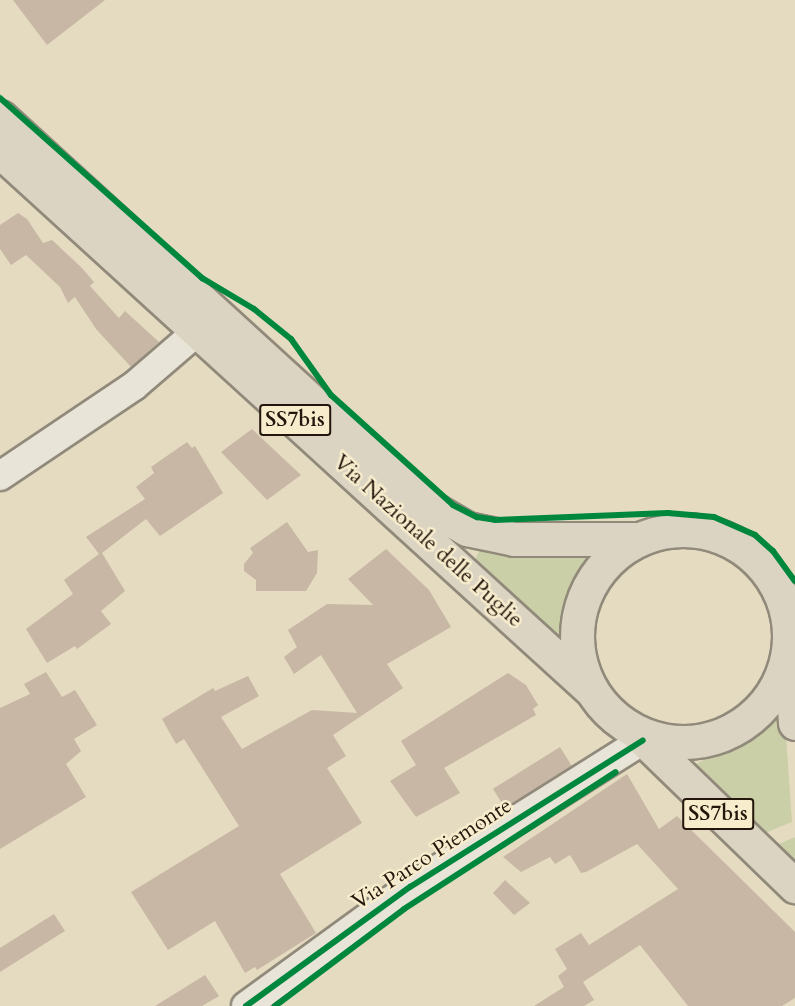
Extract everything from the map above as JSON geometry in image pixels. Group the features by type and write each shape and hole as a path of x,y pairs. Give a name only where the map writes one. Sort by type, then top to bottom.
{"main road":[{"name":"Via Nazionale delle Puglie","path":"0,117 424,504 466,529 514,539 638,539 670,530 703,531 734,542 761,562 779,590 789,622 795,723"},
{"name":"Via Nazionale delle Puglie","path":"0,151 590,689 611,716 640,737 795,886"},
{"name":"Via Nazionale delle Puglie","path":"590,689 580,655 579,620 589,587 610,559 638,539"},
{"name":"Via Nazionale delle Puglie","path":"640,737 703,740 733,729 759,710 778,684 788,654 789,622"}],"street":[{"path":"0,476 134,386 198,331"},
{"name":"Via Parco Piemonte","path":"246,1006 410,887 640,737"}],"green space":[{"path":"481,545 608,548 578,587 569,619 569,654 471,572"},
{"path":"780,703 784,708 792,822 760,835 689,769 752,729"},
{"path":"795,837 795,869 772,847"}],"building":[{"path":"13,0 105,0 47,45"},
{"path":"18,213 27,219 43,243 52,240 81,267 94,282 90,286 119,318 125,311 159,342 131,367 96,329 75,297 68,303 60,287 26,255 11,265 0,249 0,225"},
{"path":"252,429 301,475 267,500 221,452"},
{"path":"187,442 192,448 195,446 223,493 160,536 146,519 102,553 125,591 101,611 111,624 77,649 75,646 47,663 26,629 73,594 64,580 99,554 86,537 145,499 136,487 154,473 151,467"},
{"path":"287,522 308,552 318,550 317,573 306,591 256,591 256,580 244,571 244,564 253,553 250,548"},
{"path":"386,549 429,590 451,627 387,664 403,688 333,735 346,756 327,768 362,823 280,874 316,933 257,970 255,967 245,973 215,921 168,950 131,892 239,826 184,739 176,744 162,719 213,688 215,691 248,676 259,696 221,717 242,749 312,710 357,713 321,655 294,674 284,657 297,647 288,630 327,604 373,605 348,579"},
{"path":"46,672 62,697 75,690 97,725 74,739 81,751 66,764 86,797 0,849 0,708 30,694 24,684"},
{"path":"508,673 526,685 538,705 533,709 536,715 444,768 460,793 416,817 390,781 416,765 401,741"},
{"path":"560,747 572,766 505,808 493,789"},
{"path":"627,774 659,829 677,816 795,932 795,998 782,1006 688,1006 640,945 583,982 594,1000 584,1006 534,1006 564,987 558,976 567,969 555,949 581,933 589,945 678,889 637,844 581,873 570,855 555,864 550,857 521,872 503,857"},
{"path":"505,880 530,903 514,915 493,893"},
{"path":"54,914 65,931 0,972 0,948"},
{"path":"205,975 219,996 202,1006 155,1006"}],"cycle path":[{"path":"0,98 202,278 254,309 291,339 331,395 453,505 477,517 495,520 668,513 714,517 755,535 773,551 795,581"},
{"path":"246,1006 410,887 643,740"},
{"path":"275,1006 404,909 616,772"}]}
